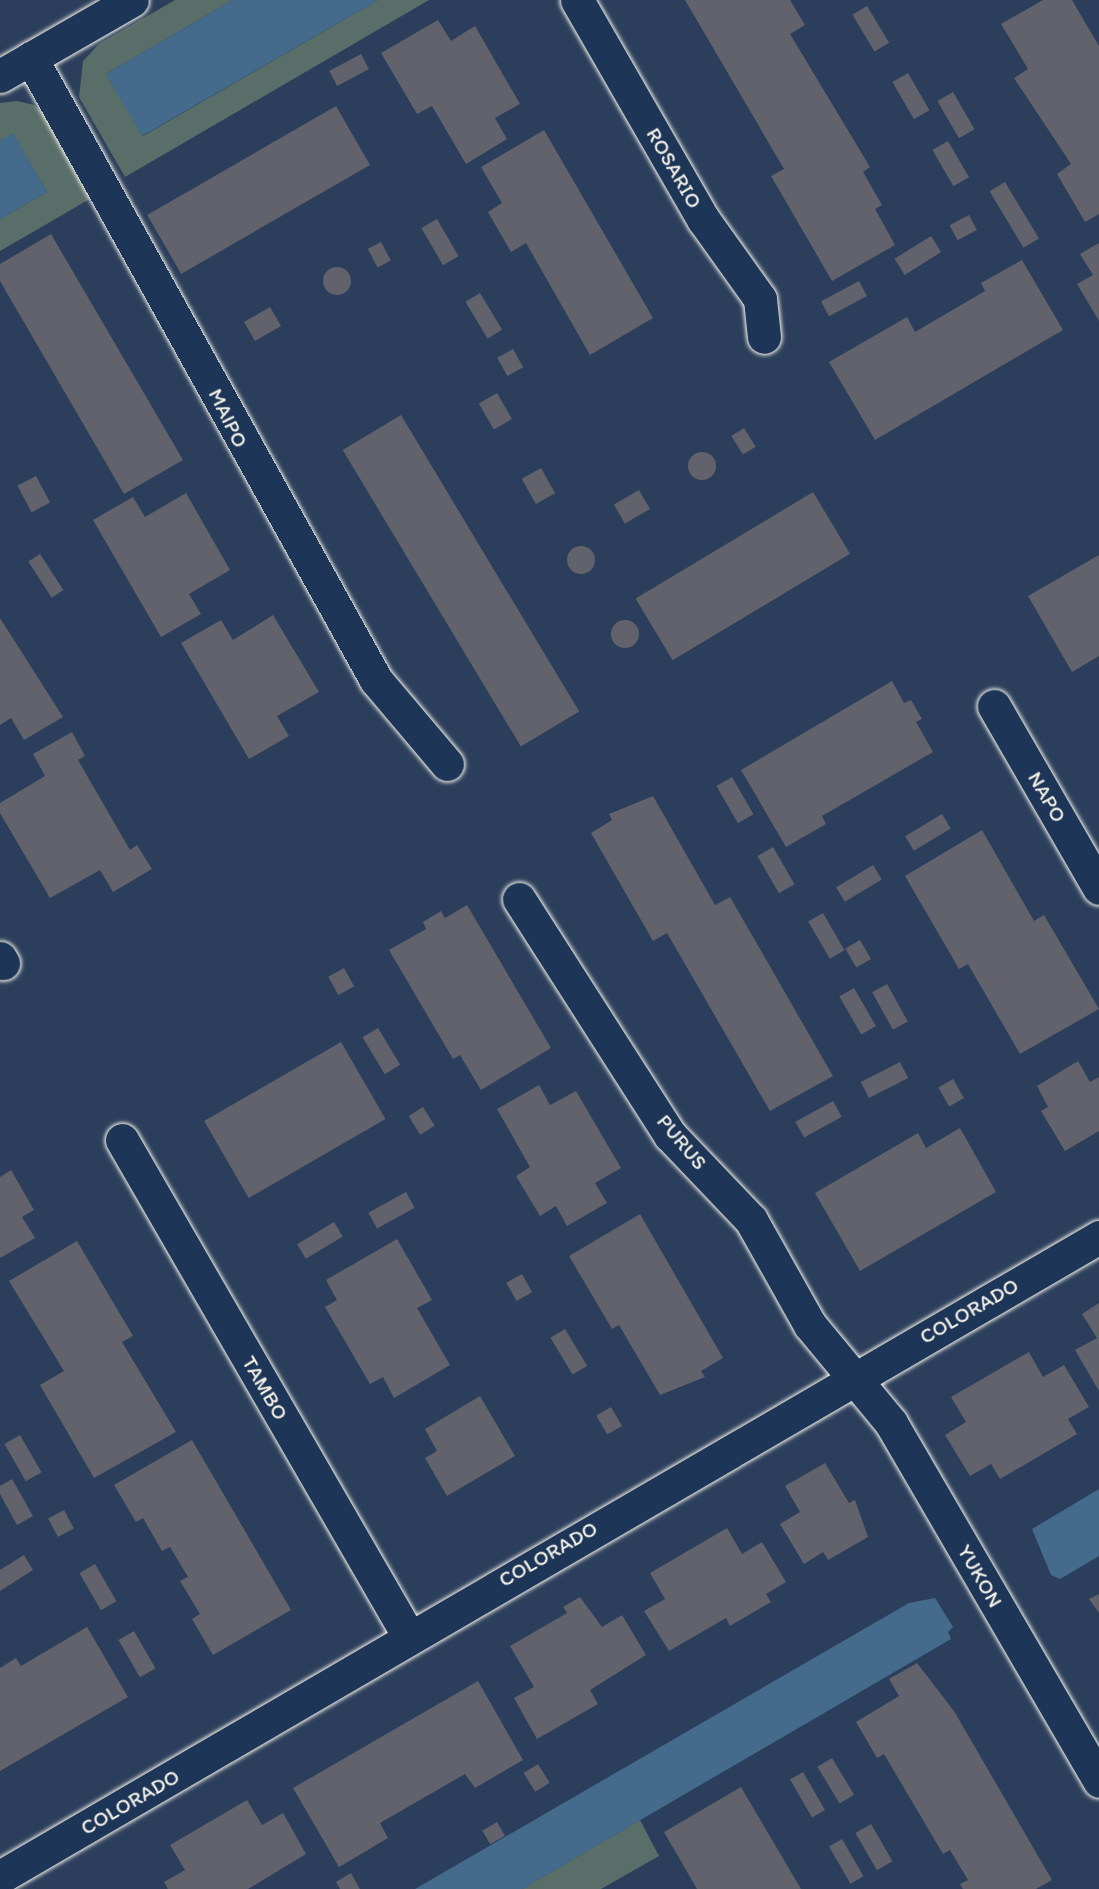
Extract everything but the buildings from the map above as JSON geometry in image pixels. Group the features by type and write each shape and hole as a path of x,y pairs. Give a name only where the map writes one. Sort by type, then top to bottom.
{"street":[{"path":"0,76 132,0"},
{"name":"ROSARIO","path":"577,0 703,219 760,299 764,337"},
{"name":"MAIPO","path":"31,58 370,670 447,764"},
{"name":"NAPO","path":"994,706 1099,888"},
{"name":"PURUS","path":"519,899 670,1135 751,1220 810,1325 854,1377"},
{"name":"TAMBO","path":"122,1140 408,1635"},
{"name":"COLORADO","path":"0,1876 408,1635 1099,1237"},
{"name":"YUKON","path":"854,1377 891,1423 1099,1781"}],"green space":[{"path":"175,0 233,0 106,74 143,136 378,0 429,0 125,177 79,97 83,61 99,44"},
{"path":"17,101 34,105 48,117 95,196 0,251 0,219 47,192 13,134 0,141 0,103"},
{"path":"640,1820 659,1856 601,1889 522,1889"}],"water":[{"path":"233,0 378,0 142,136 106,74"},
{"path":"13,133 47,192 0,219 0,141"},
{"path":"1099,1489 1099,1556 1060,1579 1051,1575 1032,1529"},
{"path":"935,1598 953,1627 948,1632 951,1639 522,1889 415,1889 909,1603"}]}
